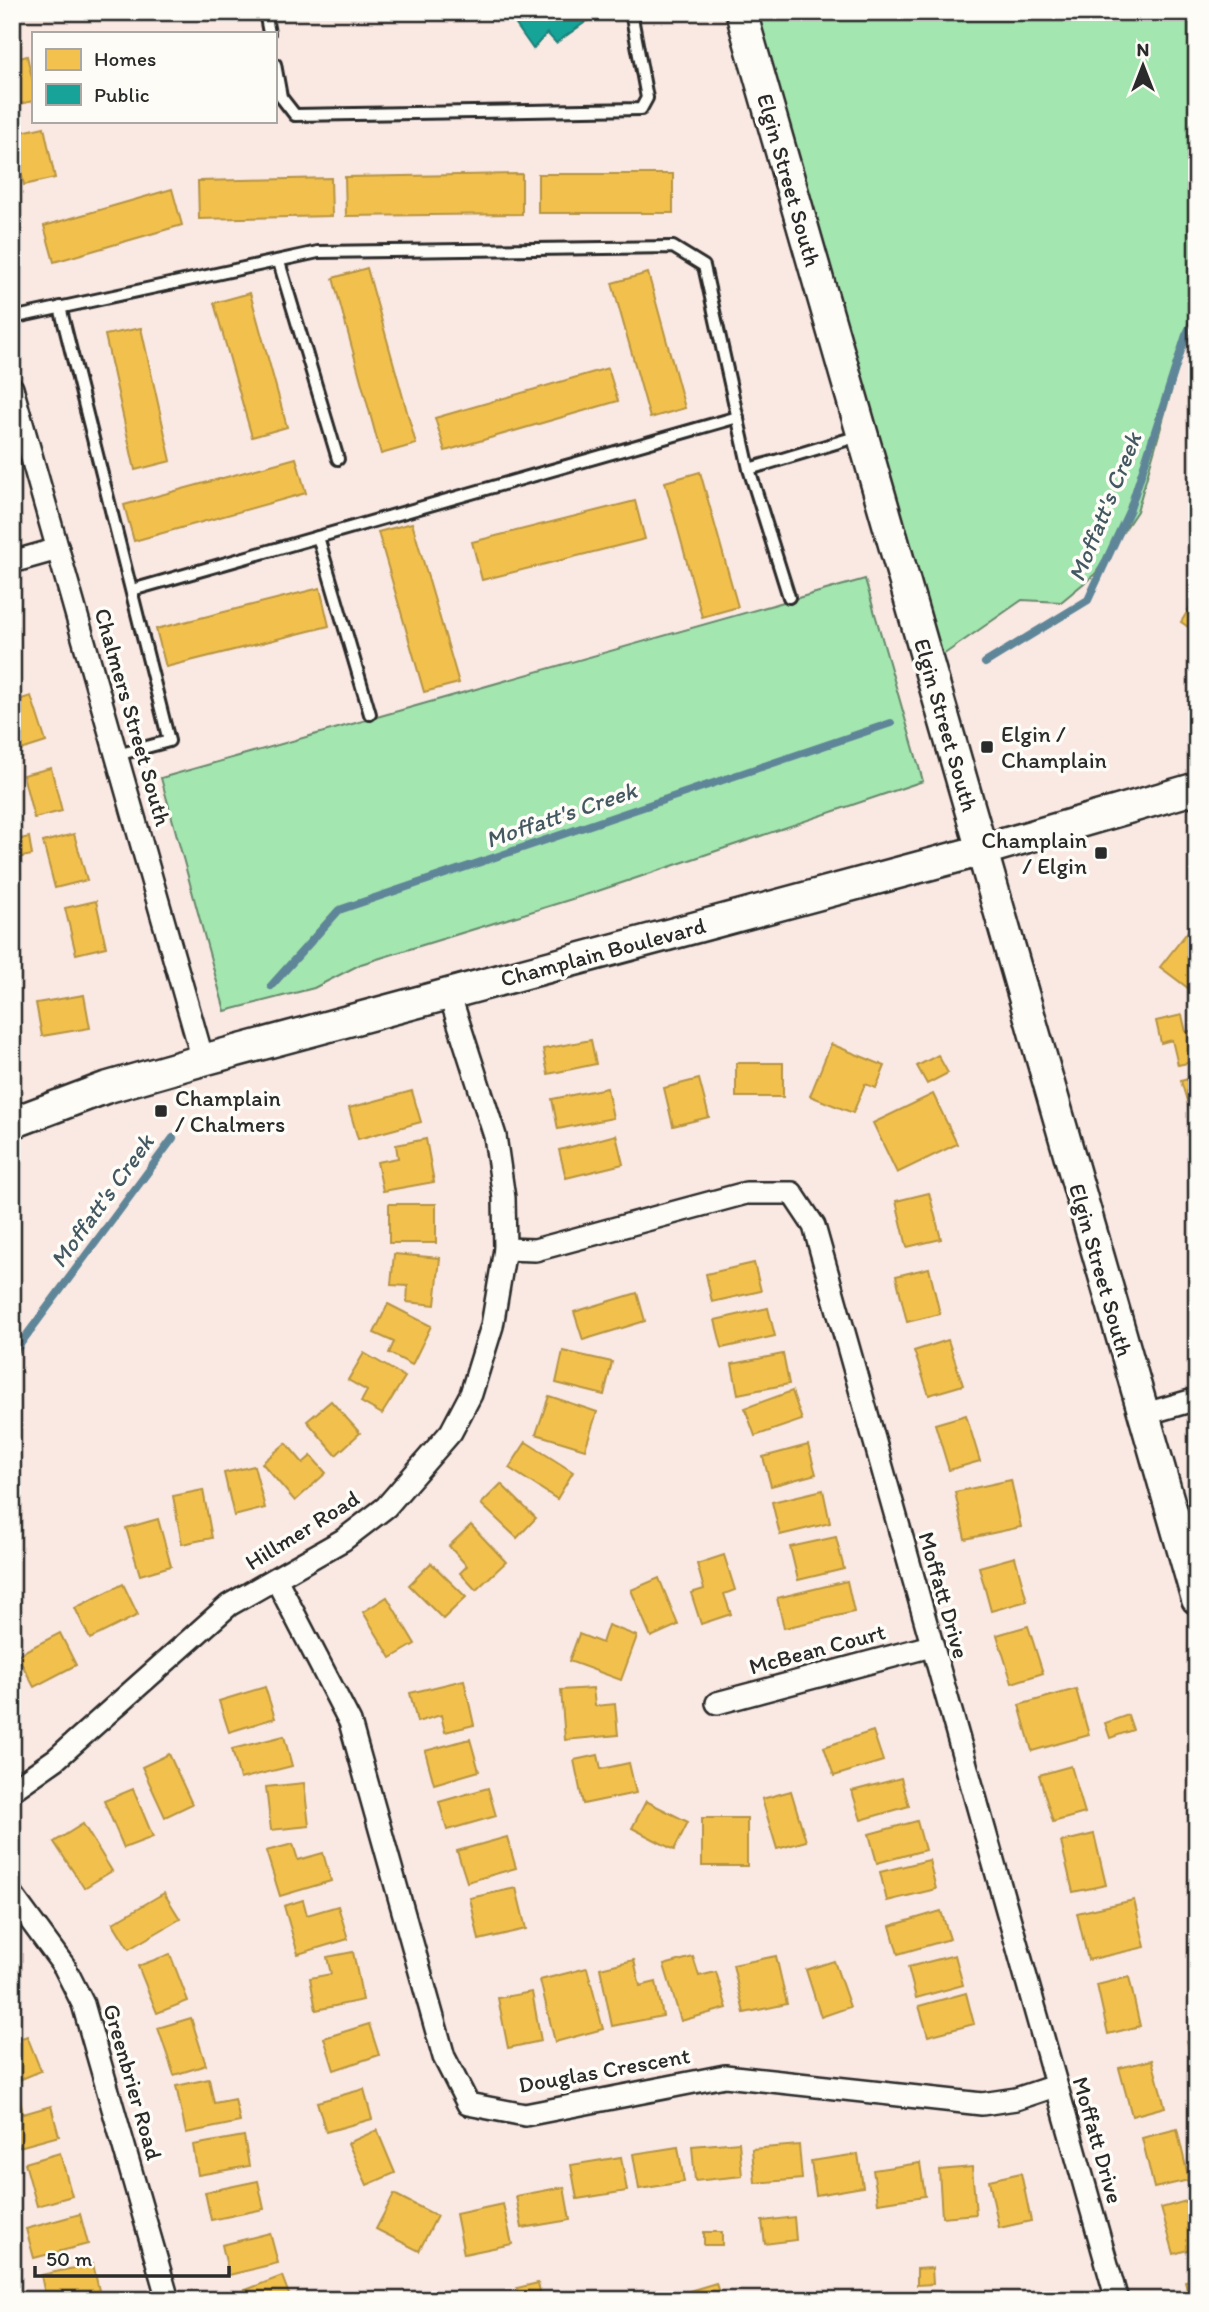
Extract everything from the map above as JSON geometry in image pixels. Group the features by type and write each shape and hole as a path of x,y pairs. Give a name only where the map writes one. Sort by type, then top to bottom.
{"street":[{"name":"Elgin Street South","path":"741,12 1197,1599"},
{"name":"Chalmers Street South","path":"12,388 203,1060"},
{"path":"12,562 58,548"},
{"name":"Champlain Boulevard","path":"12,1123 105,1088 203,1060 983,850 1197,788"},
{"name":"Hillmer Road","path":"12,1790 56,1759 229,1605 343,1540 386,1507 450,1432 471,1394 492,1326 505,1249 504,1198 495,1136 449,993"},
{"name":"Moffatt Drive","path":"505,1249 535,1250 746,1193 792,1193 814,1226 1116,2300"},
{"path":"1142,1415 1197,1399"},
{"name":"Douglas Crescent","path":"276,1579 350,1722 444,2057 468,2105 525,2115 725,2076 982,2104 1016,2099 1055,2086"},
{"name":"McBean Court","path":"717,1703 931,1646"},
{"name":"Greenbrier Road","path":"12,1895 64,1966 83,2004 169,2300"}],"lane":[{"path":"265,12 269,32"},
{"path":"276,70 281,97 295,115 641,109 647,98 631,12"},
{"path":"12,318 318,252 673,247 704,266 750,469 789,597"},
{"path":"279,262 338,459"},
{"path":"60,307 169,741 117,755"},
{"path":"132,590 738,417"},
{"path":"750,469 862,436"},
{"path":"318,537 370,714"}],"green space":[{"path":"743,12 1197,12 1197,319 1183,350 1137,511 1095,574 1061,602 1022,600 930,664"},
{"path":"865,579 923,781 598,891 361,964 314,988 225,1011 161,778"}],"building: Homes":[{"path":"27,56 32,78 32,101 12,106 12,60"},
{"path":"44,127 55,178 24,185 13,134"},
{"path":"522,174 522,214 346,216 345,177"},
{"path":"538,174 673,174 673,213 538,213"},
{"path":"331,178 332,216 199,219 198,181"},
{"path":"172,189 182,225 54,262 44,226"},
{"path":"367,268 416,444 381,454 333,278"},
{"path":"648,273 685,408 650,418 612,283"},
{"path":"250,293 287,427 252,437 214,303"},
{"path":"141,328 171,461 135,470 105,335"},
{"path":"608,368 618,401 445,451 435,418"},
{"path":"296,458 306,493 134,541 124,505"},
{"path":"700,472 738,607 702,617 665,482"},
{"path":"635,501 645,539 482,580 472,542"},
{"path":"412,523 459,683 424,692 378,532"},
{"path":"320,588 329,626 166,667 156,629"},
{"path":"1197,596 1197,633 1181,622"},
{"path":"31,696 46,742 15,752 12,702"},
{"path":"51,768 62,811 34,818 23,775"},
{"path":"74,834 87,880 55,888 43,842"},
{"path":"29,837 32,855 12,859 12,841"},
{"path":"96,901 106,947 76,954 65,908"},
{"path":"1197,920 1197,977 1188,988 1160,967"},
{"path":"84,995 90,1028 42,1036 36,1003"},
{"path":"1182,1015 1186,1032 1197,1029 1197,1061 1178,1065 1172,1040 1161,1043 1156,1021"},
{"path":"591,1040 596,1064 548,1074 543,1049"},
{"path":"831,1044 885,1066 876,1088 865,1084 853,1113 810,1096"},
{"path":"938,1055 948,1073 927,1084 917,1066"},
{"path":"736,1063 783,1063 783,1097 736,1097"},
{"path":"1197,1076 1197,1123 1194,1124 1181,1081"},
{"path":"699,1079 709,1117 673,1126 664,1088"},
{"path":"607,1088 613,1118 558,1129 552,1099"},
{"path":"412,1091 421,1122 358,1139 349,1108"},
{"path":"933,1094 957,1144 897,1173 873,1123"},
{"path":"616,1135 623,1164 566,1178 559,1150"},
{"path":"426,1139 434,1182 383,1191 377,1162 398,1158 396,1145"},
{"path":"929,1193 941,1239 907,1247 896,1201"},
{"path":"389,1204 436,1204 436,1243 389,1243"},
{"path":"394,1254 440,1258 435,1305 407,1302 408,1286 391,1285"},
{"path":"754,1263 761,1291 712,1302 706,1274"},
{"path":"929,1268 940,1314 907,1322 896,1276"},
{"path":"637,1293 645,1321 583,1340 574,1312"},
{"path":"388,1304 431,1326 412,1365 389,1353 394,1342 374,1333"},
{"path":"768,1308 775,1336 722,1348 715,1320"},
{"path":"948,1340 963,1385 929,1395 914,1351"},
{"path":"563,1351 612,1362 604,1395 556,1383"},
{"path":"364,1353 405,1377 382,1414 361,1402 367,1391 348,1380"},
{"path":"783,1354 789,1384 738,1394 732,1364"},
{"path":"792,1391 802,1420 755,1436 745,1408"},
{"path":"549,1396 597,1412 585,1449 536,1434"},
{"path":"331,1401 360,1433 336,1455 307,1421"},
{"path":"966,1415 980,1461 949,1470 935,1424"},
{"path":"526,1442 573,1472 557,1499 509,1468"},
{"path":"286,1443 303,1463 311,1456 326,1473 295,1501 262,1463"},
{"path":"808,1445 816,1474 771,1486 763,1457"},
{"path":"254,1466 265,1508 234,1516 224,1473"},
{"path":"1011,1480 1021,1527 965,1539 955,1492"},
{"path":"501,1484 536,1518 517,1538 481,1504"},
{"path":"203,1490 212,1538 182,1544 173,1496"},
{"path":"823,1490 830,1523 780,1535 772,1502"},
{"path":"158,1519 171,1566 140,1575 126,1528"},
{"path":"471,1525 506,1562 476,1590 460,1573 467,1566 449,1546"},
{"path":"836,1537 844,1569 798,1580 790,1547"},
{"path":"724,1555 735,1590 724,1594 731,1614 701,1624 691,1593 704,1589 697,1564"},
{"path":"1015,1557 1027,1601 991,1611 979,1567"},
{"path":"431,1563 466,1597 443,1619 409,1585"},
{"path":"659,1578 678,1625 651,1637 631,1590"},
{"path":"847,1581 854,1612 784,1628 777,1598"},
{"path":"123,1584 138,1615 90,1639 75,1608"},
{"path":"387,1597 415,1644 391,1658 363,1612"},
{"path":"608,1625 637,1636 621,1680 569,1661 579,1634 602,1643"},
{"path":"1028,1626 1043,1673 1012,1683 997,1635"},
{"path":"60,1633 76,1665 34,1687 17,1655"},
{"path":"464,1680 474,1725 445,1732 441,1715 417,1722 410,1693"},
{"path":"265,1687 275,1718 229,1732 219,1701"},
{"path":"593,1688 595,1706 615,1704 618,1735 565,1740 561,1690"},
{"path":"1076,1689 1089,1735 1032,1751 1019,1705"},
{"path":"1128,1715 1133,1730 1110,1738 1105,1723"},
{"path":"873,1731 883,1761 834,1776 824,1747"},
{"path":"284,1736 292,1766 240,1779 232,1749"},
{"path":"470,1739 479,1771 434,1784 425,1751"},
{"path":"169,1754 192,1804 165,1817 142,1767"},
{"path":"598,1755 601,1769 629,1763 636,1793 583,1804 574,1760"},
{"path":"1071,1766 1085,1813 1053,1822 1039,1775"},
{"path":"901,1778 909,1806 861,1820 852,1791"},
{"path":"304,1783 309,1826 271,1830 266,1787"},
{"path":"488,1788 496,1816 447,1830 439,1802"},
{"path":"133,1789 153,1837 124,1848 104,1801"},
{"path":"791,1791 806,1841 777,1849 762,1799"},
{"path":"646,1801 688,1822 674,1850 632,1828"},
{"path":"702,1818 747,1818 747,1866 702,1866"},
{"path":"917,1821 925,1850 877,1863 869,1834"},
{"path":"83,1824 112,1871 84,1888 54,1842"},
{"path":"1094,1834 1106,1885 1073,1892 1061,1842"},
{"path":"507,1837 516,1868 467,1882 457,1851"},
{"path":"293,1844 298,1860 323,1853 331,1881 280,1896 266,1851"},
{"path":"929,1860 936,1889 887,1901 880,1872"},
{"path":"516,1888 526,1929 479,1940 470,1898"},
{"path":"164,1893 180,1919 129,1949 113,1923"},
{"path":"303,1900 307,1915 338,1906 348,1939 298,1954 284,1906"},
{"path":"1134,1900 1145,1947 1088,1960 1077,1913"},
{"path":"941,1911 950,1939 898,1954 890,1926"},
{"path":"353,1952 363,2000 316,2010 310,1978 331,1974 327,1957"},
{"path":"170,1954 188,2001 157,2013 138,1966"},
{"path":"955,1955 963,1985 916,1998 908,1967"},
{"path":"776,1956 787,2004 744,2013 733,1965"},
{"path":"693,1957 699,1976 716,1972 727,2008 681,2021 664,1965"},
{"path":"634,1960 640,1986 656,1982 663,2016 612,2026 600,1968"},
{"path":"834,1961 850,2007 821,2017 806,1970"},
{"path":"587,1968 603,2029 555,2042 540,1980"},
{"path":"1129,1977 1140,2026 1108,2034 1097,1985"},
{"path":"532,1992 541,2041 508,2048 498,1998"},
{"path":"966,1993 974,2024 928,2036 919,2006"},
{"path":"191,2018 206,2065 174,2075 158,2028"},
{"path":"369,2024 379,2055 334,2070 324,2038"},
{"path":"27,2036 41,2071 12,2083 12,2042"},
{"path":"1197,2038 1197,2061 1193,2062 1187,2041"},
{"path":"1152,2060 1165,2107 1132,2116 1119,2068"},
{"path":"209,2079 214,2103 235,2099 240,2122 186,2133 176,2086"},
{"path":"364,2089 372,2119 326,2132 317,2102"},
{"path":"19,2096 23,2114 51,2106 59,2136 12,2149 12,2098"},
{"path":"1177,2129 1189,2180 1154,2188 1142,2138"},
{"path":"377,2130 395,2173 367,2185 348,2143"},
{"path":"244,2136 249,2166 198,2175 193,2145"},
{"path":"739,2142 742,2176 695,2181 692,2146"},
{"path":"799,2145 802,2179 755,2183 752,2149"},
{"path":"678,2147 684,2182 639,2189 633,2154"},
{"path":"60,2153 72,2196 37,2206 25,2163"},
{"path":"858,2154 863,2187 816,2195 811,2161"},
{"path":"621,2157 627,2191 577,2199 571,2165"},
{"path":"920,2163 925,2196 878,2203 873,2170"},
{"path":"972,2167 976,2214 942,2217 939,2170"},
{"path":"1021,2173 1031,2221 999,2228 989,2180"},
{"path":"258,2181 264,2209 211,2220 205,2192"},
{"path":"564,2187 570,2220 522,2228 516,2196"},
{"path":"394,2194 437,2216 419,2251 376,2229"},
{"path":"1197,2198 1197,2247 1174,2254 1161,2208"},
{"path":"503,2204 512,2244 464,2254 456,2214"},
{"path":"80,2214 88,2244 34,2258 26,2229"},
{"path":"794,2217 796,2240 765,2244 762,2221"},
{"path":"704,2232 722,2232 722,2245 704,2245"},
{"path":"270,2233 278,2263 229,2275 222,2245"},
{"path":"93,2264 100,2295 77,2300 46,2300 41,2275"},
{"path":"932,2268 933,2284 917,2285 917,2269"},
{"path":"282,2276 291,2300 237,2300 235,2294"},
{"path":"1197,2279 1197,2300 1189,2300 1185,2281"},
{"path":"538,2283 542,2300 519,2300 517,2288"},
{"path":"716,2283 721,2300 688,2300 686,2292"}],"building: Public":[{"path":"507,12 597,14 556,43 547,33 533,49"}],"waterway":[{"name":"Moffatt's Creek","path":"985,663 1088,600 1130,509 1186,335 1197,313"},
{"name":"Moffatt's Creek","path":"271,986 339,910 891,723"},
{"name":"Moffatt's Creek","path":"12,1355 173,1138"}],"place":[{"name":"Elgin / Champlain","path":"987,747"},
{"name":"Champlain / Elgin","path":"1101,853"},
{"name":"Champlain / Chalmers","path":"161,1111"}]}
